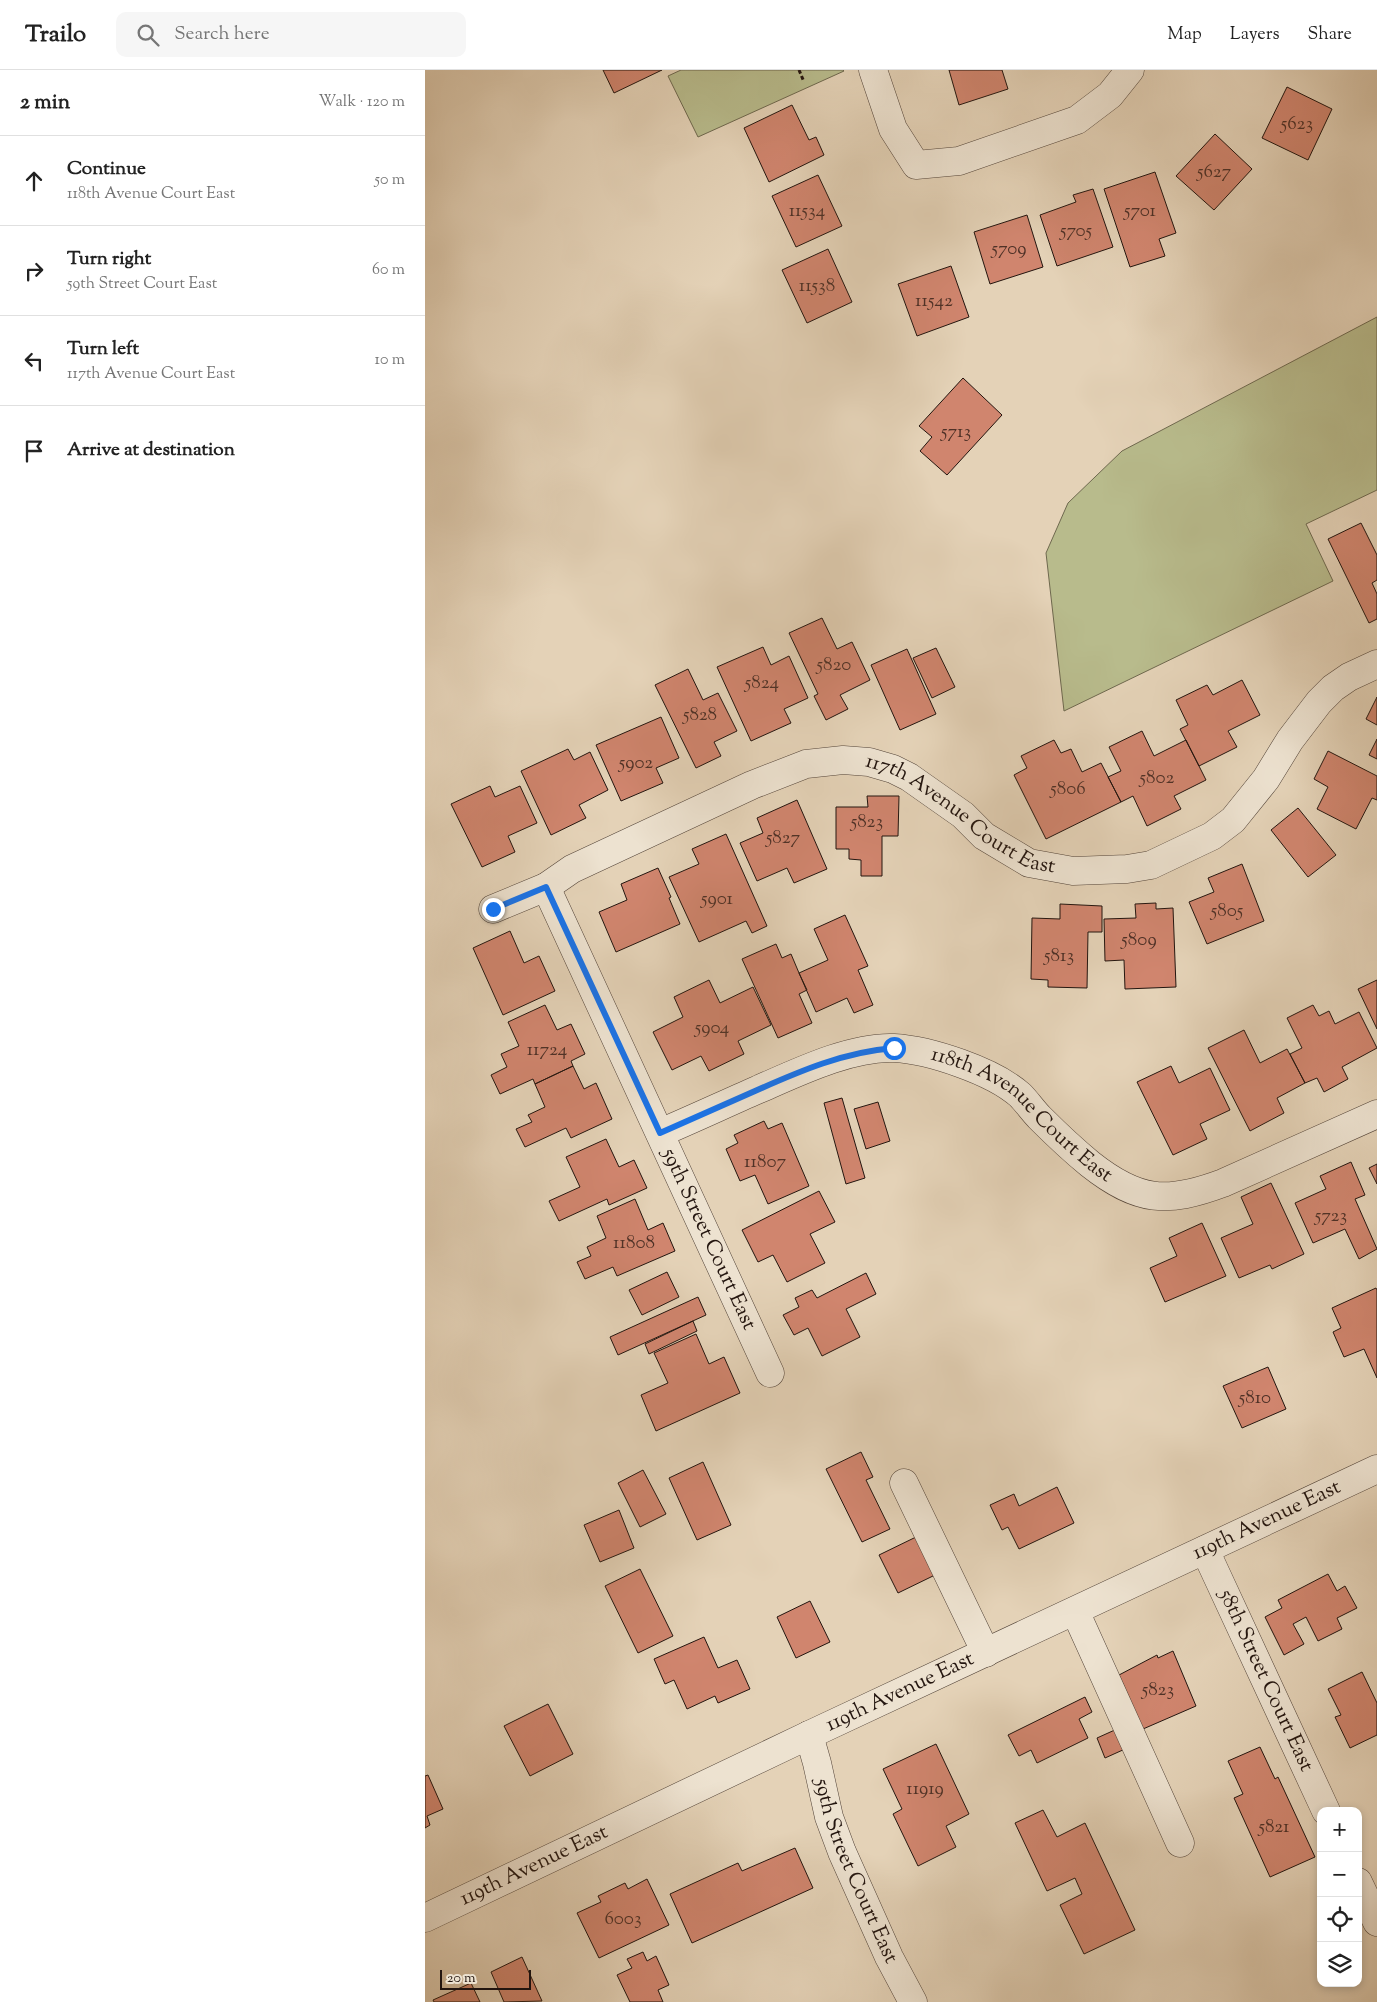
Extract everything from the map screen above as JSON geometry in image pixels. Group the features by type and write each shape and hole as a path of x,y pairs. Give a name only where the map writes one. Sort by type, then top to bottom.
{"street":[{"path":"873,70 893,129 916,165 959,161 1077,120 1110,94 1130,70"},
{"name":"117th Avenue Court East","path":"493,909 546,887 573,869 752,785 806,764 843,760 869,762 893,768 963,815 984,836 1029,863 1073,871 1127,869 1151,865 1212,836 1233,820 1267,778 1290,740 1319,702 1333,688 1377,664"},
{"name":"59th Street Court East","path":"546,887 770,1373"},
{"name":"118th Avenue Court East","path":"660,1133 795,1073 832,1059 868,1050 894,1048 941,1057 996,1078 1020,1095 1040,1118 1073,1150 1111,1180 1132,1191 1155,1196 1178,1196 1198,1193 1377,1114"},
{"name":"119th Avenue East","path":"425,1918 809,1735 1377,1469"},
{"path":"904,1483 986,1652"},
{"name":"58th Street Court East","path":"1205,1550 1323,1807"},
{"path":"1075,1611 1181,1843"},
{"name":"59th Street Court East","path":"809,1735 829,1817 842,1852 889,1956 913,2002"},
{"path":"1362,1890 1377,1922"}],"path":[{"path":"799,70 804,82"}],"green space":[{"path":"681,70 844,71 698,137 668,76"},
{"path":"1377,317 1377,490 1306,524 1333,581 1064,711 1046,553 1068,503 1122,451"}],"building":[{"path":"603,70 662,70 614,93"},
{"path":"949,70 1002,70 1008,89 959,105"},
{"path":"1287,87 1332,109 1308,160 1262,138"},
{"path":"792,105 809,140 816,137 824,155 769,182 744,128"},
{"path":"1215,134 1252,169 1214,210 1176,176"},
{"path":"1155,172 1176,233 1159,239 1165,256 1130,267 1104,189"},
{"path":"818,175 842,226 796,247 772,196"},
{"path":"1093,189 1113,247 1057,266 1040,215 1076,202 1073,195"},
{"path":"1027,215 1043,267 990,284 974,232"},
{"path":"828,249 852,302 807,323 782,270"},
{"path":"951,266 969,317 917,336 898,284"},
{"path":"963,378 1002,415 947,475 920,451 932,437 919,426"},
{"path":"1361,523 1377,555 1377,580 1372,583 1377,594 1377,619 1369,623 1328,539"},
{"path":"822,618 837,649 852,642 870,680 840,695 848,709 826,720 814,696 818,694 789,633"},
{"path":"763,647 771,665 789,656 808,698 784,709 791,723 751,741 717,667"},
{"path":"936,648 955,687 932,698 913,658"},
{"path":"907,649 936,714 900,730 871,665"},
{"path":"688,669 703,700 718,693 737,731 714,742 721,756 696,768 655,685"},
{"path":"1242,680 1260,715 1228,731 1237,747 1199,766 1180,729 1188,725 1176,700 1207,685 1213,695"},
{"path":"1377,697 1377,725 1366,719"},
{"path":"661,717 679,758 656,768 663,783 621,801 596,745"},
{"path":"1142,731 1154,756 1186,740 1206,780 1174,796 1181,809 1147,826 1133,796 1121,802 1108,777 1121,771 1109,747"},
{"path":"1377,739 1377,759 1369,755"},
{"path":"1054,740 1061,753 1071,749 1082,772 1101,763 1121,802 1046,839 1014,775 1027,768 1021,756"},
{"path":"568,749 574,760 590,752 608,790 579,805 586,818 551,835 521,771"},
{"path":"1328,751 1377,776 1377,800 1372,798 1356,829 1317,809 1328,787 1314,779"},
{"path":"490,786 495,797 520,786 537,823 508,836 515,852 482,867 451,804"},
{"path":"867,796 899,796 898,836 882,836 882,876 861,876 861,860 849,859 849,849 836,849 836,807 868,807"},
{"path":"797,800 827,869 794,883 787,868 757,881 740,843 763,833 757,818"},
{"path":"1298,808 1336,855 1308,877 1271,830"},
{"path":"726,834 767,926 752,933 746,921 699,942 669,877 699,864 692,849"},
{"path":"1242,864 1264,921 1207,944 1189,902 1214,892 1208,878"},
{"path":"658,868 680,924 616,952 599,912 627,900 621,884"},
{"path":"1156,903 1156,909 1173,908 1176,987 1125,989 1124,960 1105,961 1104,919 1136,918 1135,904"},
{"path":"1060,904 1102,906 1102,932 1088,932 1087,988 1048,987 1048,980 1031,979 1032,918 1060,919"},
{"path":"845,915 868,966 858,970 873,1005 854,1013 847,998 816,1012 799,973 828,960 814,929"},
{"path":"510,931 524,963 539,956 555,991 503,1015 473,948"},
{"path":"776,944 782,958 791,954 807,990 799,994 812,1023 778,1038 742,959"},
{"path":"709,980 720,1003 753,987 771,1025 738,1041 744,1054 709,1071 701,1056 672,1070 653,1032 683,1017 674,997"},
{"path":"1377,980 1377,1029 1358,989"},
{"path":"545,1005 557,1030 571,1024 585,1054 571,1061 573,1066 535,1084 533,1079 500,1094 491,1075 507,1067 501,1054 519,1046 508,1022"},
{"path":"1313,1005 1319,1016 1329,1011 1335,1024 1359,1012 1377,1048 1342,1067 1348,1079 1324,1092 1317,1078 1305,1083 1290,1054 1302,1048 1287,1018"},
{"path":"1244,1030 1260,1063 1287,1049 1305,1083 1277,1098 1284,1113 1250,1131 1208,1048"},
{"path":"573,1066 584,1089 596,1083 612,1119 571,1138 566,1128 525,1147 516,1129 532,1122 528,1115 545,1107 535,1084"},
{"path":"1171,1066 1179,1083 1210,1068 1230,1110 1200,1124 1207,1139 1173,1155 1137,1082"},
{"path":"842,1098 865,1178 846,1184 824,1103"},
{"path":"878,1102 890,1141 866,1149 854,1109"},
{"path":"764,1121 768,1129 782,1123 809,1186 768,1204 755,1175 740,1181 726,1149 738,1143 734,1135"},
{"path":"606,1139 619,1167 634,1160 647,1188 609,1205 607,1199 559,1221 549,1201 580,1187 566,1157"},
{"path":"1351,1162 1365,1195 1355,1199 1377,1249 1359,1259 1345,1229 1313,1243 1295,1203 1326,1189 1320,1176"},
{"path":"1377,1164 1377,1184 1369,1168"},
{"path":"1271,1183 1304,1254 1272,1269 1270,1265 1239,1278 1221,1238 1253,1224 1241,1197"},
{"path":"819,1191 835,1222 810,1234 825,1263 787,1282 773,1255 758,1262 742,1230"},
{"path":"635,1199 648,1230 663,1223 675,1251 617,1276 613,1267 585,1279 577,1262 591,1256 587,1247 606,1238 597,1216"},
{"path":"1202,1223 1226,1276 1165,1302 1150,1268 1177,1256 1169,1238"},
{"path":"667,1272 679,1297 642,1315 629,1290"},
{"path":"866,1273 876,1294 846,1309 860,1337 822,1356 808,1328 794,1335 783,1315 799,1307 795,1298 812,1290 817,1298"},
{"path":"1376,1288 1377,1378 1364,1349 1344,1357 1333,1332 1341,1328 1332,1308"},
{"path":"698,1297 706,1315 618,1355 610,1337"},
{"path":"693,1321 697,1331 649,1354 645,1344"},
{"path":"696,1334 709,1364 724,1357 740,1393 656,1431 641,1395 668,1383 654,1353"},
{"path":"1268,1367 1286,1409 1242,1428 1223,1386"},
{"path":"861,1452 873,1477 866,1480 890,1529 862,1542 826,1469"},
{"path":"703,1462 731,1525 697,1540 669,1478"},
{"path":"643,1470 666,1514 640,1527 618,1483"},
{"path":"1057,1487 1074,1523 1019,1549 1008,1527 1002,1530 990,1505 1014,1494 1019,1506"},
{"path":"619,1510 634,1548 600,1562 584,1525"},
{"path":"916,1537 935,1575 898,1593 879,1555"},
{"path":"640,1569 673,1636 638,1653 605,1586"},
{"path":"1328,1574 1337,1591 1345,1586 1357,1608 1337,1618 1342,1629 1318,1641 1306,1617 1293,1624 1304,1644 1284,1655 1265,1617 1282,1608 1278,1600"},
{"path":"810,1601 830,1642 796,1658 777,1617"},
{"path":"704,1637 718,1668 737,1660 750,1689 718,1703 715,1696 687,1709 674,1680 665,1684 654,1659"},
{"path":"1173,1651 1196,1706 1143,1729 1119,1675 1157,1655 1158,1658"},
{"path":"1362,1672 1377,1703 1377,1735 1350,1748 1335,1717 1341,1715 1328,1689"},
{"path":"1085,1697 1092,1712 1079,1719 1088,1738 1037,1763 1031,1750 1019,1756 1008,1735"},
{"path":"548,1704 573,1754 530,1776 504,1726"},
{"path":"1117,1729 1125,1749 1105,1758 1097,1738"},
{"path":"936,1744 969,1814 946,1826 956,1847 918,1866 893,1814 902,1809 883,1769"},
{"path":"1260,1747 1275,1779 1278,1777 1315,1857 1270,1877 1234,1798 1243,1794 1228,1761"},
{"path":"428,1775 443,1809 427,1816 430,1825 425,1828 425,1776"},
{"path":"1043,1810 1057,1837 1085,1823 1135,1930 1084,1954 1060,1905 1082,1894 1075,1878 1047,1891 1015,1823"},
{"path":"795,1848 813,1888 692,1943 670,1894 738,1863 742,1871"},
{"path":"647,1879 669,1925 599,1958 577,1913 601,1902 598,1896 625,1883 628,1889"},
{"path":"643,1952 647,1961 656,1956 669,1985 658,1990 663,2002 630,2002 617,1975 632,1968 627,1959"},
{"path":"522,1957 542,2001 504,2002 491,1972"},
{"path":"471,1983 480,2002 434,2002 433,2000"}],"route":[{"path":"493,909 546,887 660,1133 795,1073 832,1059 868,1050 894,1048"}]}
